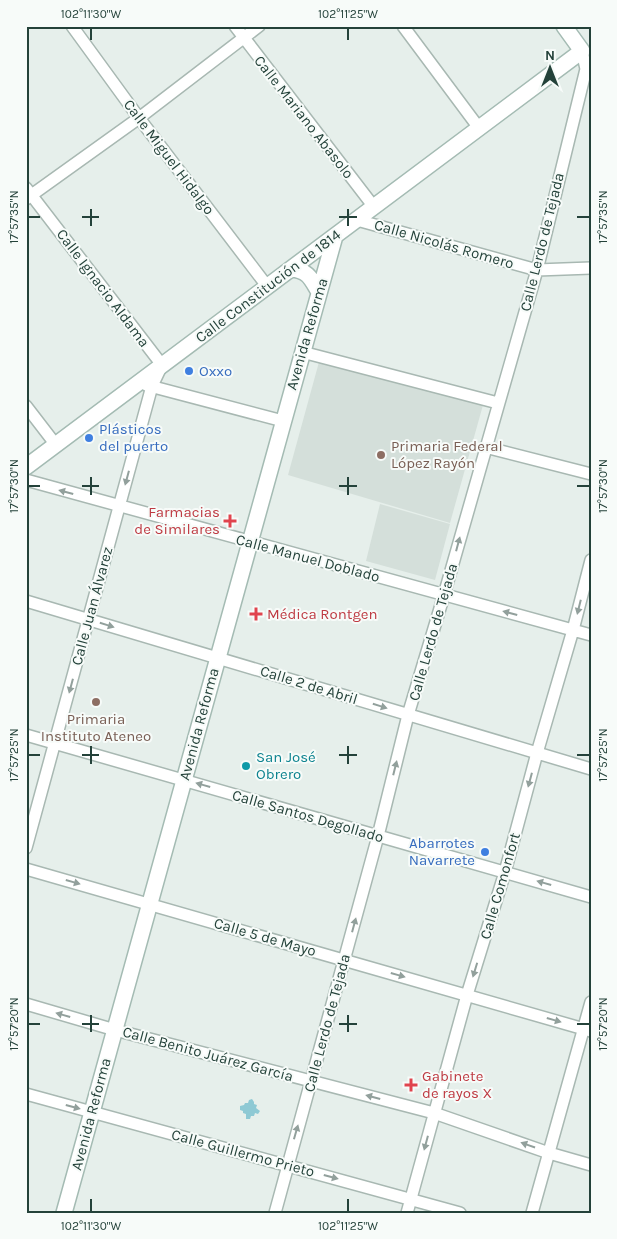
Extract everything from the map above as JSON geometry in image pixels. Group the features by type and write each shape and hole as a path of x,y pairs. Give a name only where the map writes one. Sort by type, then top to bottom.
{"street":[{"name":"Calle Miguel Hidalgo","path":"72,26 139,118 268,286"},
{"name":"Calle Mariano Abasolo","path":"235,26 374,207"},
{"path":"28,194 139,118 259,26"},
{"path":"403,26 479,128"},
{"path":"564,26 582,51"},
{"name":"Calle Constitución de 1814","path":"26,467 582,51"},
{"name":"Calle Lerdo de Tejada","path":"275,1213 378,836 408,715 537,270 586,69 582,51"},
{"name":"Calle Ignacio Aldama","path":"28,194 162,365"},
{"name":"Calle Nicolás Romero","path":"357,220 537,270 591,268"},
{"name":"Avenida Reforma","path":"64,1213 335,236"},
{"path":"282,276 292,269 300,270 308,274 319,292"},
{"path":"302,352 498,403"},
{"name":"Calle Juan Álvarez","path":"26,848 152,386 162,365"},
{"path":"137,384 152,386 283,420"},
{"path":"26,406 56,444"},
{"path":"485,447 591,474"},
{"name":"Calle Manuel Doblado","path":"26,480 591,635"},
{"name":"Calle Comonfort","path":"407,1213 467,995 505,872 591,560"},
{"name":"Calle 2 de Abril","path":"26,601 591,769"},
{"name":"Calle Santos Degollado","path":"26,735 591,897"},
{"name":"Calle 5 de Mayo","path":"26,869 587,1030"},
{"path":"532,1213 587,1030 591,1002"},
{"name":"Calle Benito Juárez García","path":"26,1004 114,1030 434,1113 549,1153 591,1165"},
{"name":"Calle Guillermo Prieto","path":"26,1094 460,1213"}],"shaded area":[{"name":"Primaria Federal López Rayón","path":"319,362 483,405 450,523 288,475"},
{"path":"380,504 450,524 435,580 366,561"}],"water":[{"path":"252,1099 254,1104 257,1105 256,1108 260,1111 258,1114 255,1113 254,1116 251,1116 250,1119 246,1119 246,1114 240,1110 240,1106"}],"place":[{"name":"Oxxo","path":"189,371"},
{"name":"Plásticos del puerto","path":"89,438"},
{"name":"Primaria Federal López Rayón","path":"381,455"},
{"name":"Farmacias de Similares","path":"230,521"},
{"name":"Médica Rontgen","path":"256,614"},
{"name":"Primaria Instituto Ateneo","path":"96,702"},
{"name":"San José Obrero","path":"246,766"},
{"name":"Abarrotes Navarrete","path":"485,852"},
{"name":"Gabinete de rayos X","path":"411,1085"}]}
